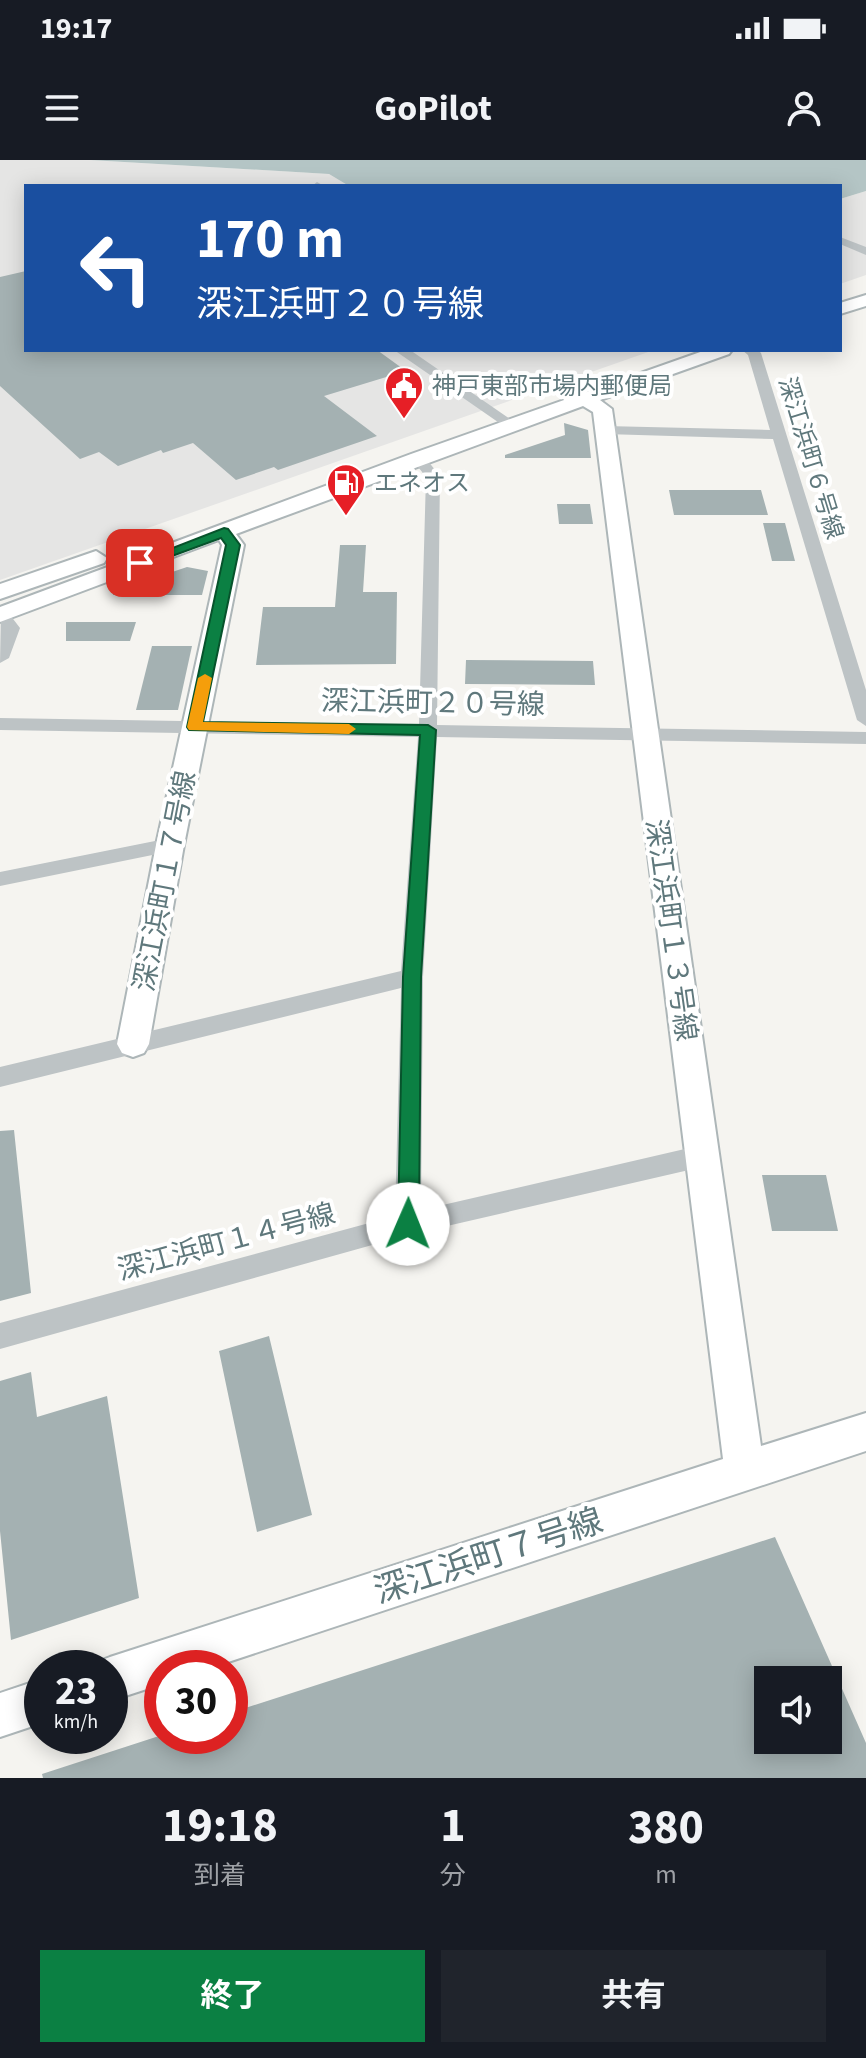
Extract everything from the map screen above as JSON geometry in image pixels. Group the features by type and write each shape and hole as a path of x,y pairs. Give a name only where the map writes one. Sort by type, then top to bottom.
{"street":[{"path":"842,241 866,251"},
{"path":"842,292 866,284"},
{"path":"842,308 866,300"},
{"path":"404,352 513,426"},
{"path":"0,592 670,352"},
{"path":"0,658 11,628 1,615 418,458 717,352"},
{"name":"深江浜町６号線","path":"752,352 866,720"},
{"name":"深江浜町１３号線","path":"583,398 602,409 745,1472"},
{"path":"605,430 779,435"},
{"path":"408,1224 412,977 428,730 433,476 418,458"},
{"name":"深江浜町１７号線","path":"133,1044 170,845 233,545 224,532"},
{"name":"深江浜町２０号線","path":"0,724 866,738"},
{"path":"0,879 170,845"},
{"path":"0,1077 412,977"},
{"name":"深江浜町１４号線","path":"0,1336 408,1224 702,1156"},
{"name":"深江浜町７号線","path":"128,1673 866,1432"},
{"path":"0,1715 24,1707"}],"shaded area":[{"path":"0,160 90,160 329,174 346,184 24,184 24,352 648,352 0,580"},
{"path":"90,160 866,160 866,191 842,198 842,184 346,184 329,174"},
{"path":"866,191 866,275 842,283 842,198"}],"building":[{"path":"24,271 24,352 380,352 406,371 324,396 377,436 278,470 274,467 236,480 193,443 163,453 161,450 118,466 99,452 80,459 0,386 0,277"},
{"path":"564,423 588,430 591,458 505,458 505,455 565,435"},
{"path":"669,490 761,490 768,515 674,515"},
{"path":"557,504 590,504 593,524 559,524"},
{"path":"763,523 785,523 795,561 772,561"},
{"path":"340,545 366,545 363,592 397,592 396,664 256,665 263,607 335,607"},
{"path":"187,567 208,571 202,595 113,595 113,592"},
{"path":"66,622 136,622 130,641 66,641"},
{"path":"152,646 192,646 178,710 136,710"},
{"path":"466,660 593,661 595,685 465,684"},
{"path":"14,1130 31,1293 0,1301 0,1131"},
{"path":"762,1175 826,1175 838,1231 772,1231"},
{"path":"269,1336 312,1515 257,1532 219,1351"},
{"path":"31,1372 37,1417 107,1396 139,1598 11,1640 0,1531 0,1381"},
{"path":"775,1537 832,1666 754,1666 754,1754 842,1754 842,1689 866,1743 866,1778 43,1778 42,1774 104,1754 128,1754 128,1746 144,1741 144,1754 248,1754 248,1707"}],"slow traffic":[{"path":"205,678 195,727 349,729"}],"place":[{"name":"神戸東部市場内郵便局","path":"404,420"},
{"name":"エネオス","path":"346,517"}],"route":[{"path":"140,563 224,532 233,545 195,727 428,730 412,977 408,1224"}]}
